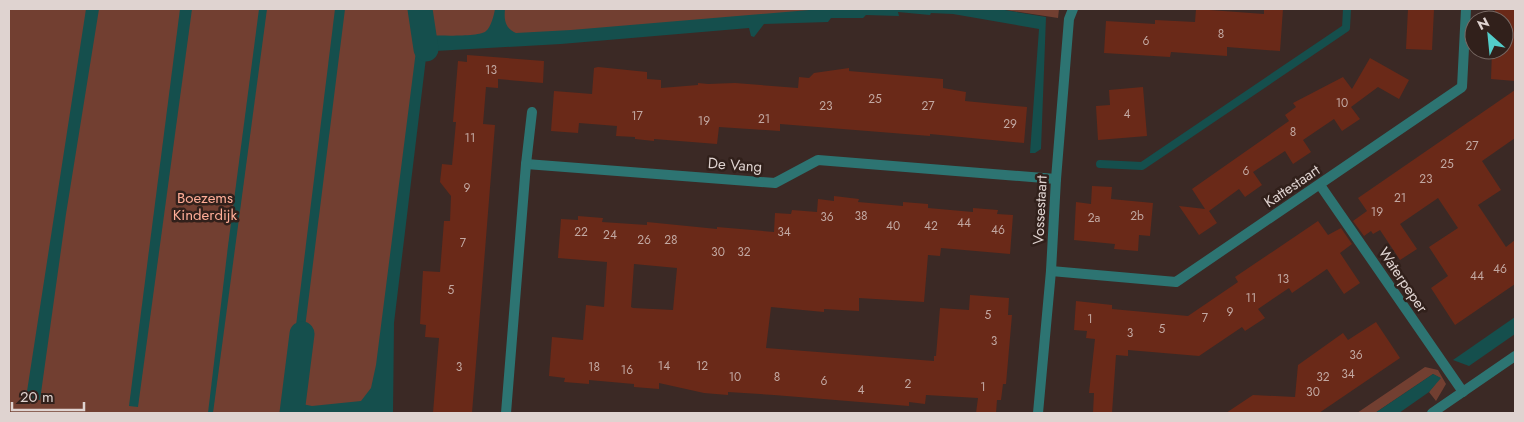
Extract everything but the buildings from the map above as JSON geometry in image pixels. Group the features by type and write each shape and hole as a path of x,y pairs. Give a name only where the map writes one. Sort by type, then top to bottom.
{"street":[{"name":"Vossestaart","path":"1038,413 1051,271 1056,179 1069,18 1073,9"},
{"name":"Kattestaart","path":"1051,271 1176,282 1462,87 1466,9"},
{"path":"513,413 506,413 526,164 532,112"},
{"name":"De Vang","path":"526,164 775,183 818,160 1056,179"},
{"name":"Waterpeper","path":"1320,185 1463,392"},
{"path":"1432,413 1515,356"}],"green space":[{"name":"Boezems Kinderdijk","path":"9,9 866,9 424,43 379,413 9,413"},
{"path":"999,9 1059,9 1058,18"},
{"path":"1425,367 1438,370 1446,384 1436,401 1429,392 1440,378 1433,374 1375,413 1357,413"}],"water":[{"path":"86,9 99,9 66,214 40,400 26,398"},
{"path":"180,9 192,9 138,407 129,406"},
{"path":"259,9 267,9 213,413 208,413 228,246"},
{"path":"335,9 345,9 300,367 291,366"},
{"path":"495,9 505,9 506,23 516,33 821,9 999,9 1046,17 1041,149 1035,153 1030,153 1039,29 953,14 931,13 930,15 898,12 899,16 866,15 863,18 831,18 828,22 764,24 754,37 751,36 749,28 561,44 435,51 426,58 394,323 393,413 281,413 287,397 290,395 302,404 312,406 361,401 371,388 376,365 418,35 443,36 482,33 489,27"},
{"path":"1515,317 1515,334 1469,366 1453,360"},
{"path":"1433,374 1441,378 1429,392 1399,413 1375,413"}],"waterway":[{"path":"420,9 426,49"},
{"path":"1100,164 1142,166 1346,28 1347,9"},
{"path":"292,413 302,334"}]}
